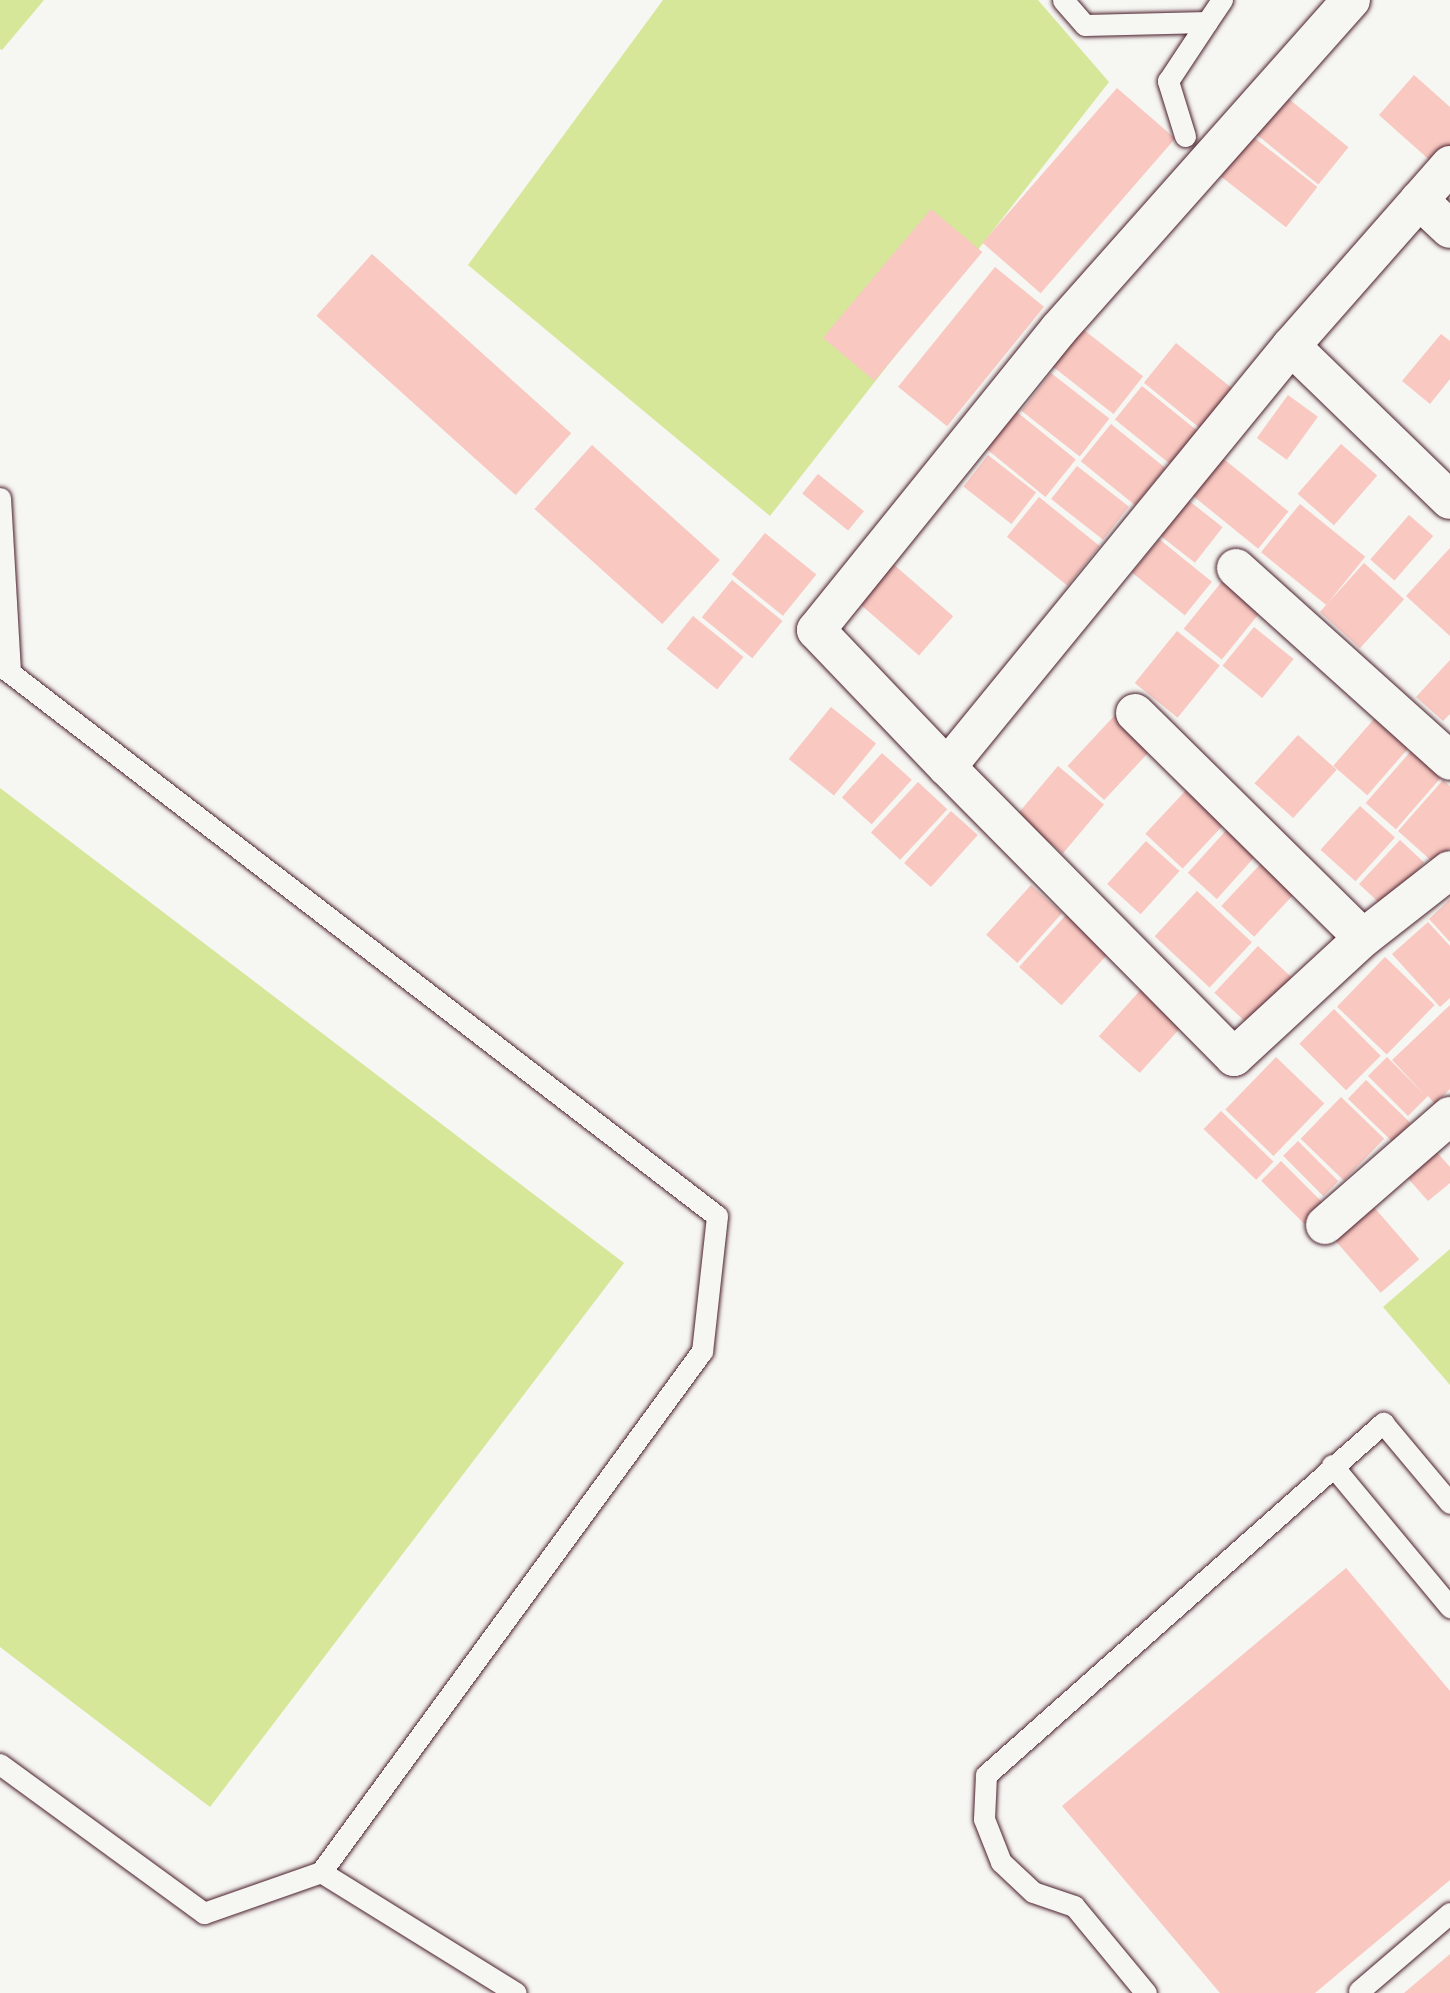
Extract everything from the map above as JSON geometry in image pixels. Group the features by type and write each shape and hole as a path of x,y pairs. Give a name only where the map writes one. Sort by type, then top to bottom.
{"street":[{"path":"1351,0 1059,329 816,630 1234,1058 1363,939 1450,870"},
{"path":"947,767 1291,346 1450,164"},
{"path":"1419,200 1450,229"},
{"path":"1291,346 1450,500"},
{"path":"1236,568 1450,761"},
{"path":"1135,713 1363,939"},
{"path":"1325,1225 1450,1116"}],"lane":[{"path":"1063,0 1085,25 1207,22"},
{"path":"1185,136 1168,80 1222,0"},
{"path":"0,498 5,668 717,1216 702,1351 321,1872 204,1913 0,1763"},
{"path":"1146,1993 1074,1906 1033,1892 1001,1862 984,1819 986,1774 1332,1465 1383,1423 1450,1503"},
{"path":"1332,1465 1450,1606"},
{"path":"321,1872 516,1993"},
{"path":"1359,1991 1450,1913"}],"green space":[{"path":"0,0 44,0 2,50 0,49"},
{"path":"663,0 1038,0 1109,82 770,516 468,265"},
{"path":"0,788 624,1263 210,1807 0,1647"},
{"path":"1450,1249 1450,1385 1383,1307"}],"building":[{"path":"1414,75 1450,107 1450,146 1434,164 1379,115"},
{"path":"1117,88 1175,139 1041,293 983,243"},
{"path":"1284,95 1349,147 1318,185 1254,132"},
{"path":"1252,136 1317,187 1286,227 1221,176"},
{"path":"931,209 982,252 874,381 823,338"},
{"path":"372,254 571,433 516,495 316,316"},
{"path":"995,267 1044,307 947,426 898,387"},
{"path":"1080,327 1143,376 1113,414 1050,365"},
{"path":"1441,334 1450,341 1450,379 1430,404 1402,381"},
{"path":"1176,343 1235,391 1203,430 1144,383"},
{"path":"1051,373 1109,419 1080,456 1021,411"},
{"path":"1142,386 1202,434 1175,468 1115,419"},
{"path":"1288,395 1318,417 1287,460 1257,438"},
{"path":"1012,408 1076,460 1046,497 982,445"},
{"path":"1111,424 1165,468 1135,505 1081,461"},
{"path":"1341,444 1377,475 1334,525 1298,494"},
{"path":"592,445 720,560 662,624 534,509"},
{"path":"988,455 1036,493 1011,524 963,487"},
{"path":"1220,456 1288,511 1258,549 1190,493"},
{"path":"1077,466 1129,507 1103,540 1051,499"},
{"path":"818,474 864,511 848,531 802,493"},
{"path":"1039,497 1100,546 1068,586 1007,537"},
{"path":"1184,497 1223,527 1195,563 1156,532"},
{"path":"1300,504 1365,557 1326,605 1261,552"},
{"path":"1409,515 1433,536 1394,581 1370,560"},
{"path":"765,533 816,575 783,616 732,574"},
{"path":"1159,539 1212,582 1185,615 1132,572"},
{"path":"1450,548 1450,636 1406,596"},
{"path":"892,563 953,616 919,655 858,602"},
{"path":"1364,563 1404,599 1360,648 1320,612"},
{"path":"1224,579 1262,610 1222,660 1184,629"},
{"path":"732,580 783,621 752,658 702,617"},
{"path":"693,616 744,657 717,690 667,649"},
{"path":"1254,627 1294,659 1262,698 1223,666"},
{"path":"1177,631 1220,666 1178,718 1135,683"},
{"path":"1450,660 1450,714 1443,721 1416,697"},
{"path":"831,707 876,744 834,796 789,759"},
{"path":"1116,714 1153,748 1104,800 1068,766"},
{"path":"1374,719 1408,749 1367,795 1333,766"},
{"path":"1298,735 1337,770 1293,818 1255,783"},
{"path":"1411,751 1441,777 1396,829 1366,803"},
{"path":"882,753 912,780 872,824 842,798"},
{"path":"1058,766 1104,805 1063,854 1017,815"},
{"path":"1443,780 1450,786 1450,848 1435,864 1398,831"},
{"path":"918,782 947,809 900,860 871,832"},
{"path":"1189,787 1226,822 1183,869 1145,834"},
{"path":"1360,806 1395,837 1355,881 1321,850"},
{"path":"951,811 978,835 931,887 904,863"},
{"path":"1230,826 1259,852 1217,899 1188,873"},
{"path":"1400,840 1424,863 1383,906 1359,884"},
{"path":"1146,841 1179,871 1141,914 1107,884"},
{"path":"1267,857 1300,888 1254,937 1221,906"},
{"path":"1031,885 1062,913 1017,963 986,935"},
{"path":"1197,891 1252,942 1210,987 1155,936"},
{"path":"1450,899 1450,942 1429,919"},
{"path":"1066,915 1108,953 1062,1005 1019,967"},
{"path":"1428,922 1450,946 1450,998 1440,1007 1392,954"},
{"path":"1258,946 1295,981 1252,1028 1214,993"},
{"path":"1385,957 1435,1005 1387,1055 1337,1007"},
{"path":"1145,985 1186,1022 1140,1073 1099,1036"},
{"path":"1450,1005 1450,1089 1435,1104 1428,1096 1408,1116 1368,1076 1387,1057 1425,1095 1392,1060"},
{"path":"1334,1009 1381,1056 1346,1090 1299,1044"},
{"path":"1276,1057 1324,1104 1273,1156 1225,1110"},
{"path":"1366,1080 1411,1123 1393,1142 1348,1099"},
{"path":"1341,1097 1384,1139 1344,1180 1301,1139"},
{"path":"1221,1111 1274,1162 1256,1180 1204,1129"},
{"path":"1298,1141 1338,1181 1323,1196 1283,1156"},
{"path":"1435,1150 1450,1167 1450,1183 1428,1201 1405,1175"},
{"path":"1281,1161 1327,1207 1307,1227 1261,1181"},
{"path":"1372,1205 1419,1259 1381,1293 1334,1238"},
{"path":"1346,1568 1450,1691 1450,1880 1315,1993 1220,1993 1062,1806"},
{"path":"1450,1954 1450,1993 1404,1993"}]}
